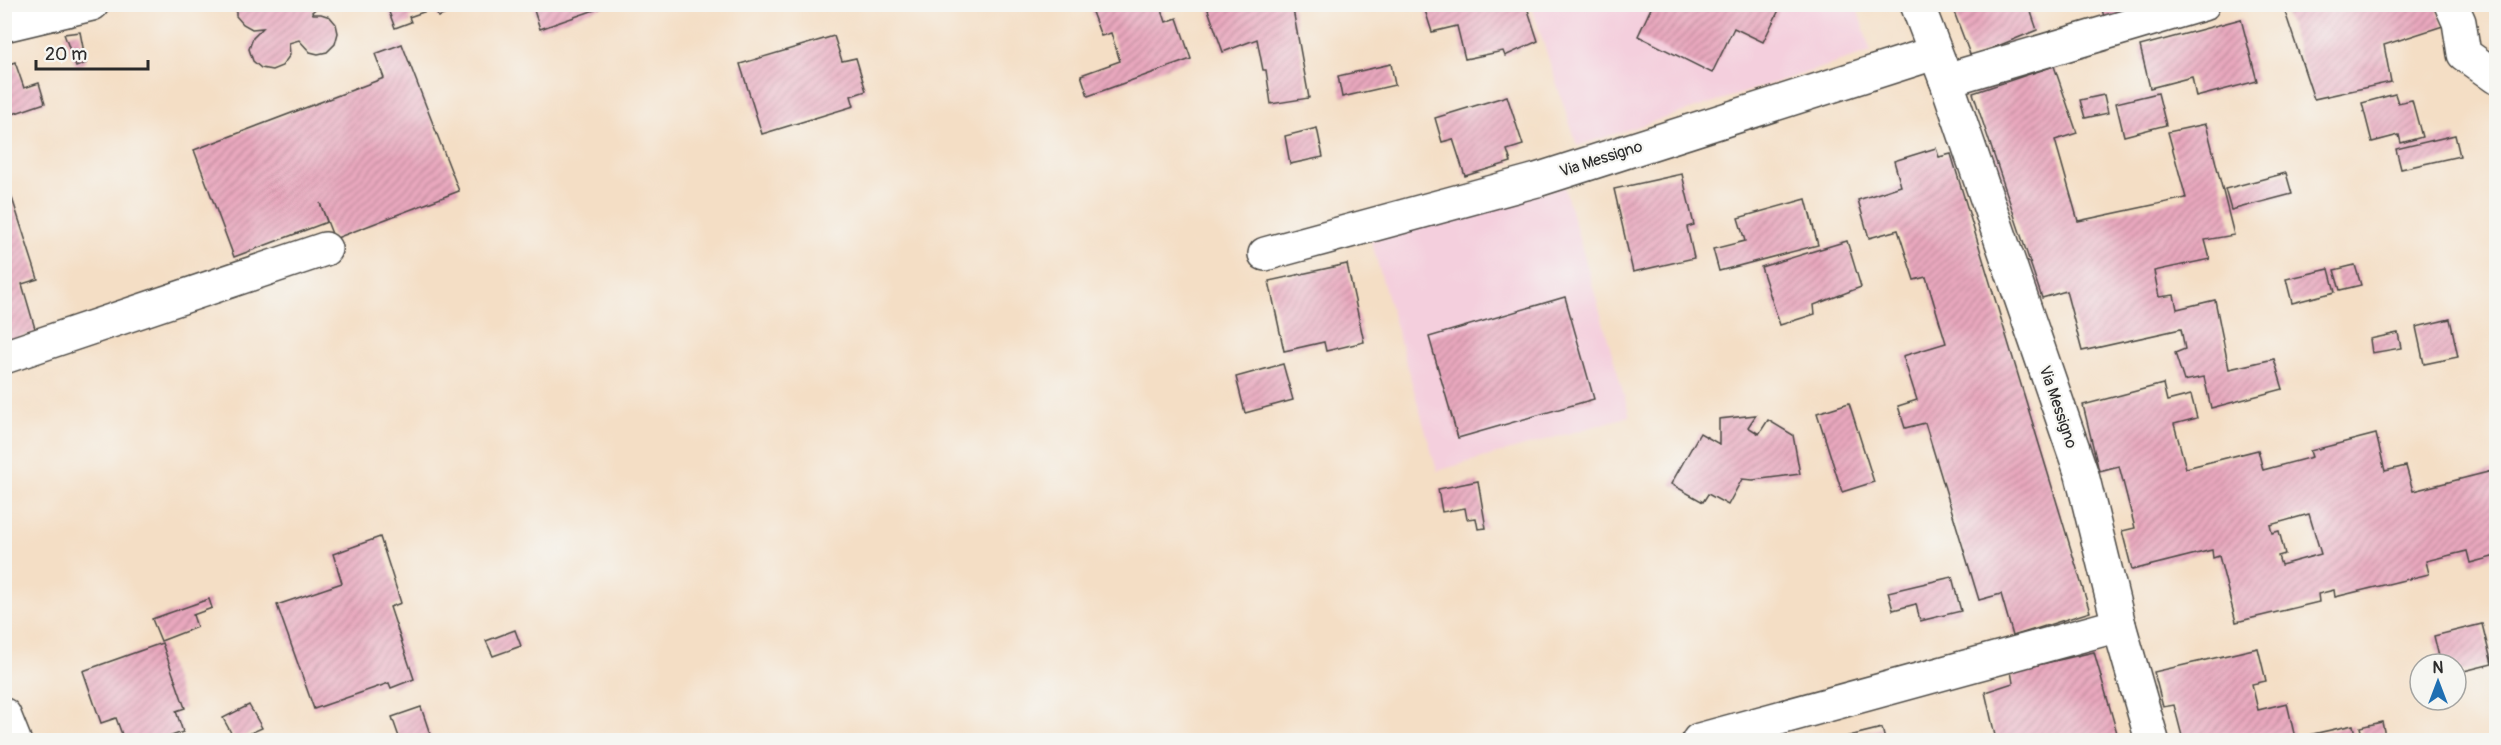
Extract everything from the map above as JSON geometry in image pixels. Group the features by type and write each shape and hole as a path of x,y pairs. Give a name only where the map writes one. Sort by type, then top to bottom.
{"street":[{"path":"4,25 92,4"},
{"name":"Via Messigno","path":"1917,4 2082,475 2119,625 2152,741"},
{"name":"Via Messigno","path":"1265,254 1940,66 2203,4"},
{"path":"2451,4 2459,22 2464,54 2496,76"},
{"path":"4,357 325,249"},
{"path":"1699,741 2119,625"},
{"path":"4,716 15,741"}],"shaded area":[{"path":"1531,5 1856,5 1871,52 1577,146"},
{"path":"1564,186 1630,416 1437,471 1371,240"}],"building":[{"path":"236,4 321,4 312,12 330,17 336,24 338,33 335,44 327,52 318,54 310,52 299,40 289,43 290,55 282,66 272,70 261,68 253,61 249,49 253,38 263,28 252,29 243,24 236,16"},
{"path":"386,4 471,5 438,17 435,8 409,17 411,22 395,28"},
{"path":"532,4 609,4 609,5 540,29"},
{"path":"1089,4 1160,4 1166,22 1177,18 1191,59 1088,96 1081,75 1120,61 1111,33 1101,36"},
{"path":"1206,4 1292,4 1309,98 1271,104 1266,70 1263,70 1257,39 1223,52"},
{"path":"1423,4 1526,4 1538,41 1505,56 1503,51 1465,59 1457,26 1432,32"},
{"path":"1653,4 1782,4 1763,42 1734,28 1712,73 1638,36"},
{"path":"1951,4 2036,4 2030,9 2037,30 1971,57"},
{"path":"2101,4 2139,4 2142,19 2106,27"},
{"path":"2298,4 2436,4 2443,26 2384,45 2391,82 2314,99 2284,9"},
{"path":"2241,19 2257,81 2196,97 2192,77 2150,88 2140,46"},
{"path":"80,32 86,63 76,67 64,34"},
{"path":"834,36 842,61 856,58 866,91 851,96 854,106 762,134 740,64"},
{"path":"402,44 459,191 334,239 320,203 327,222 234,257 194,150 384,78 375,54"},
{"path":"15,62 24,88 39,83 45,103 4,117 4,66"},
{"path":"1391,64 1395,85 1342,97 1338,76"},
{"path":"2054,66 2077,133 2055,140 2078,221 2186,198 2168,132 2206,124 2234,235 2205,240 2210,259 2154,271 2159,297 2174,295 2177,309 2215,300 2229,369 2274,359 2283,389 2211,408 2204,377 2184,381 2175,353 2185,349 2181,329 2082,351 2066,291 2042,298 1973,93"},
{"path":"2158,93 2166,125 2124,136 2116,103"},
{"path":"2395,94 2398,103 2412,100 2422,137 2401,143 2399,135 2372,142 2362,103"},
{"path":"2104,95 2108,113 2085,118 2080,100"},
{"path":"1507,96 1523,145 1507,150 1511,162 1465,176 1453,139 1442,142 1435,118"},
{"path":"1317,128 1323,157 1290,164 1285,136"},
{"path":"2455,135 2460,156 2401,169 2396,149"},
{"path":"1936,148 1939,157 1951,154 2090,612 2013,636 2001,594 1979,600 1925,423 1905,428 1898,406 1917,400 1903,356 1946,343 1926,277 1914,280 1898,230 1869,238 1858,200 1901,186 1894,161"},
{"path":"4,173 38,279 22,284 36,332 4,342"},
{"path":"2286,173 2292,194 2231,210 2225,189"},
{"path":"1682,174 1694,225 1687,227 1694,258 1633,272 1614,189"},
{"path":"1806,199 1818,245 1719,271 1713,249 1745,241 1738,218"},
{"path":"1847,241 1861,287 1814,305 1815,314 1780,325 1761,267"},
{"path":"1347,264 1364,342 1326,351 1324,342 1284,351 1269,281"},
{"path":"2355,265 2361,285 2340,290 2334,270"},
{"path":"2329,269 2335,292 2292,303 2286,279"},
{"path":"1565,297 1594,399 1458,438 1429,337"},
{"path":"2450,319 2458,357 2424,364 2416,327"},
{"path":"2398,333 2401,348 2372,353 2370,339"},
{"path":"1283,364 1293,400 1245,413 1236,377"},
{"path":"2163,384 2167,401 2191,395 2197,418 2174,424 2186,468 2258,450 2263,470 2312,457 2310,451 2376,434 2385,471 2406,466 2413,491 2496,470 2496,556 2470,563 2467,551 2426,561 2429,574 2335,597 2334,590 2318,594 2319,602 2236,622 2219,556 2213,558 2212,550 2132,570 2122,531 2135,528 2119,466 2099,471 2083,405","holes":["2309,514 2321,554 2281,565 2278,556 2285,554 2279,531 2272,533 2270,525"]},
{"path":"1849,403 1874,482 1842,492 1817,413"},
{"path":"1756,415 1748,427 1759,434 1768,420 1793,435 1800,474 1753,480 1742,479 1728,505 1708,494 1703,502 1671,484 1700,433 1719,444 1719,419"},
{"path":"1478,481 1486,528 1478,529 1476,518 1467,519 1465,508 1442,512 1438,489"},
{"path":"380,537 401,603 390,607 414,679 391,688 389,683 314,709 277,605 342,583 333,554"},
{"path":"1952,577 1961,611 1920,621 1916,604 1893,610 1888,592"},
{"path":"209,599 212,608 193,615 197,627 161,641 152,619"},
{"path":"2482,624 2492,664 2468,670 2468,652 2438,652 2434,636"},
{"path":"515,630 521,646 493,656 486,641"},
{"path":"162,643 185,708 176,711 183,732 160,740 124,740 116,718 101,723 83,671"},
{"path":"2258,648 2266,681 2252,684 2258,710 2287,703 2295,738 2353,725 2356,740 2183,740 2174,705 2163,707 2154,672"},
{"path":"2094,652 2119,740 1996,740 1985,692 2013,683 2011,671"},
{"path":"249,705 262,728 235,740 223,718"},
{"path":"421,707 432,740 400,740 392,717"},
{"path":"2382,722 2386,740 2363,740 2360,727"},
{"path":"1882,728 1885,740 1833,740"}]}
